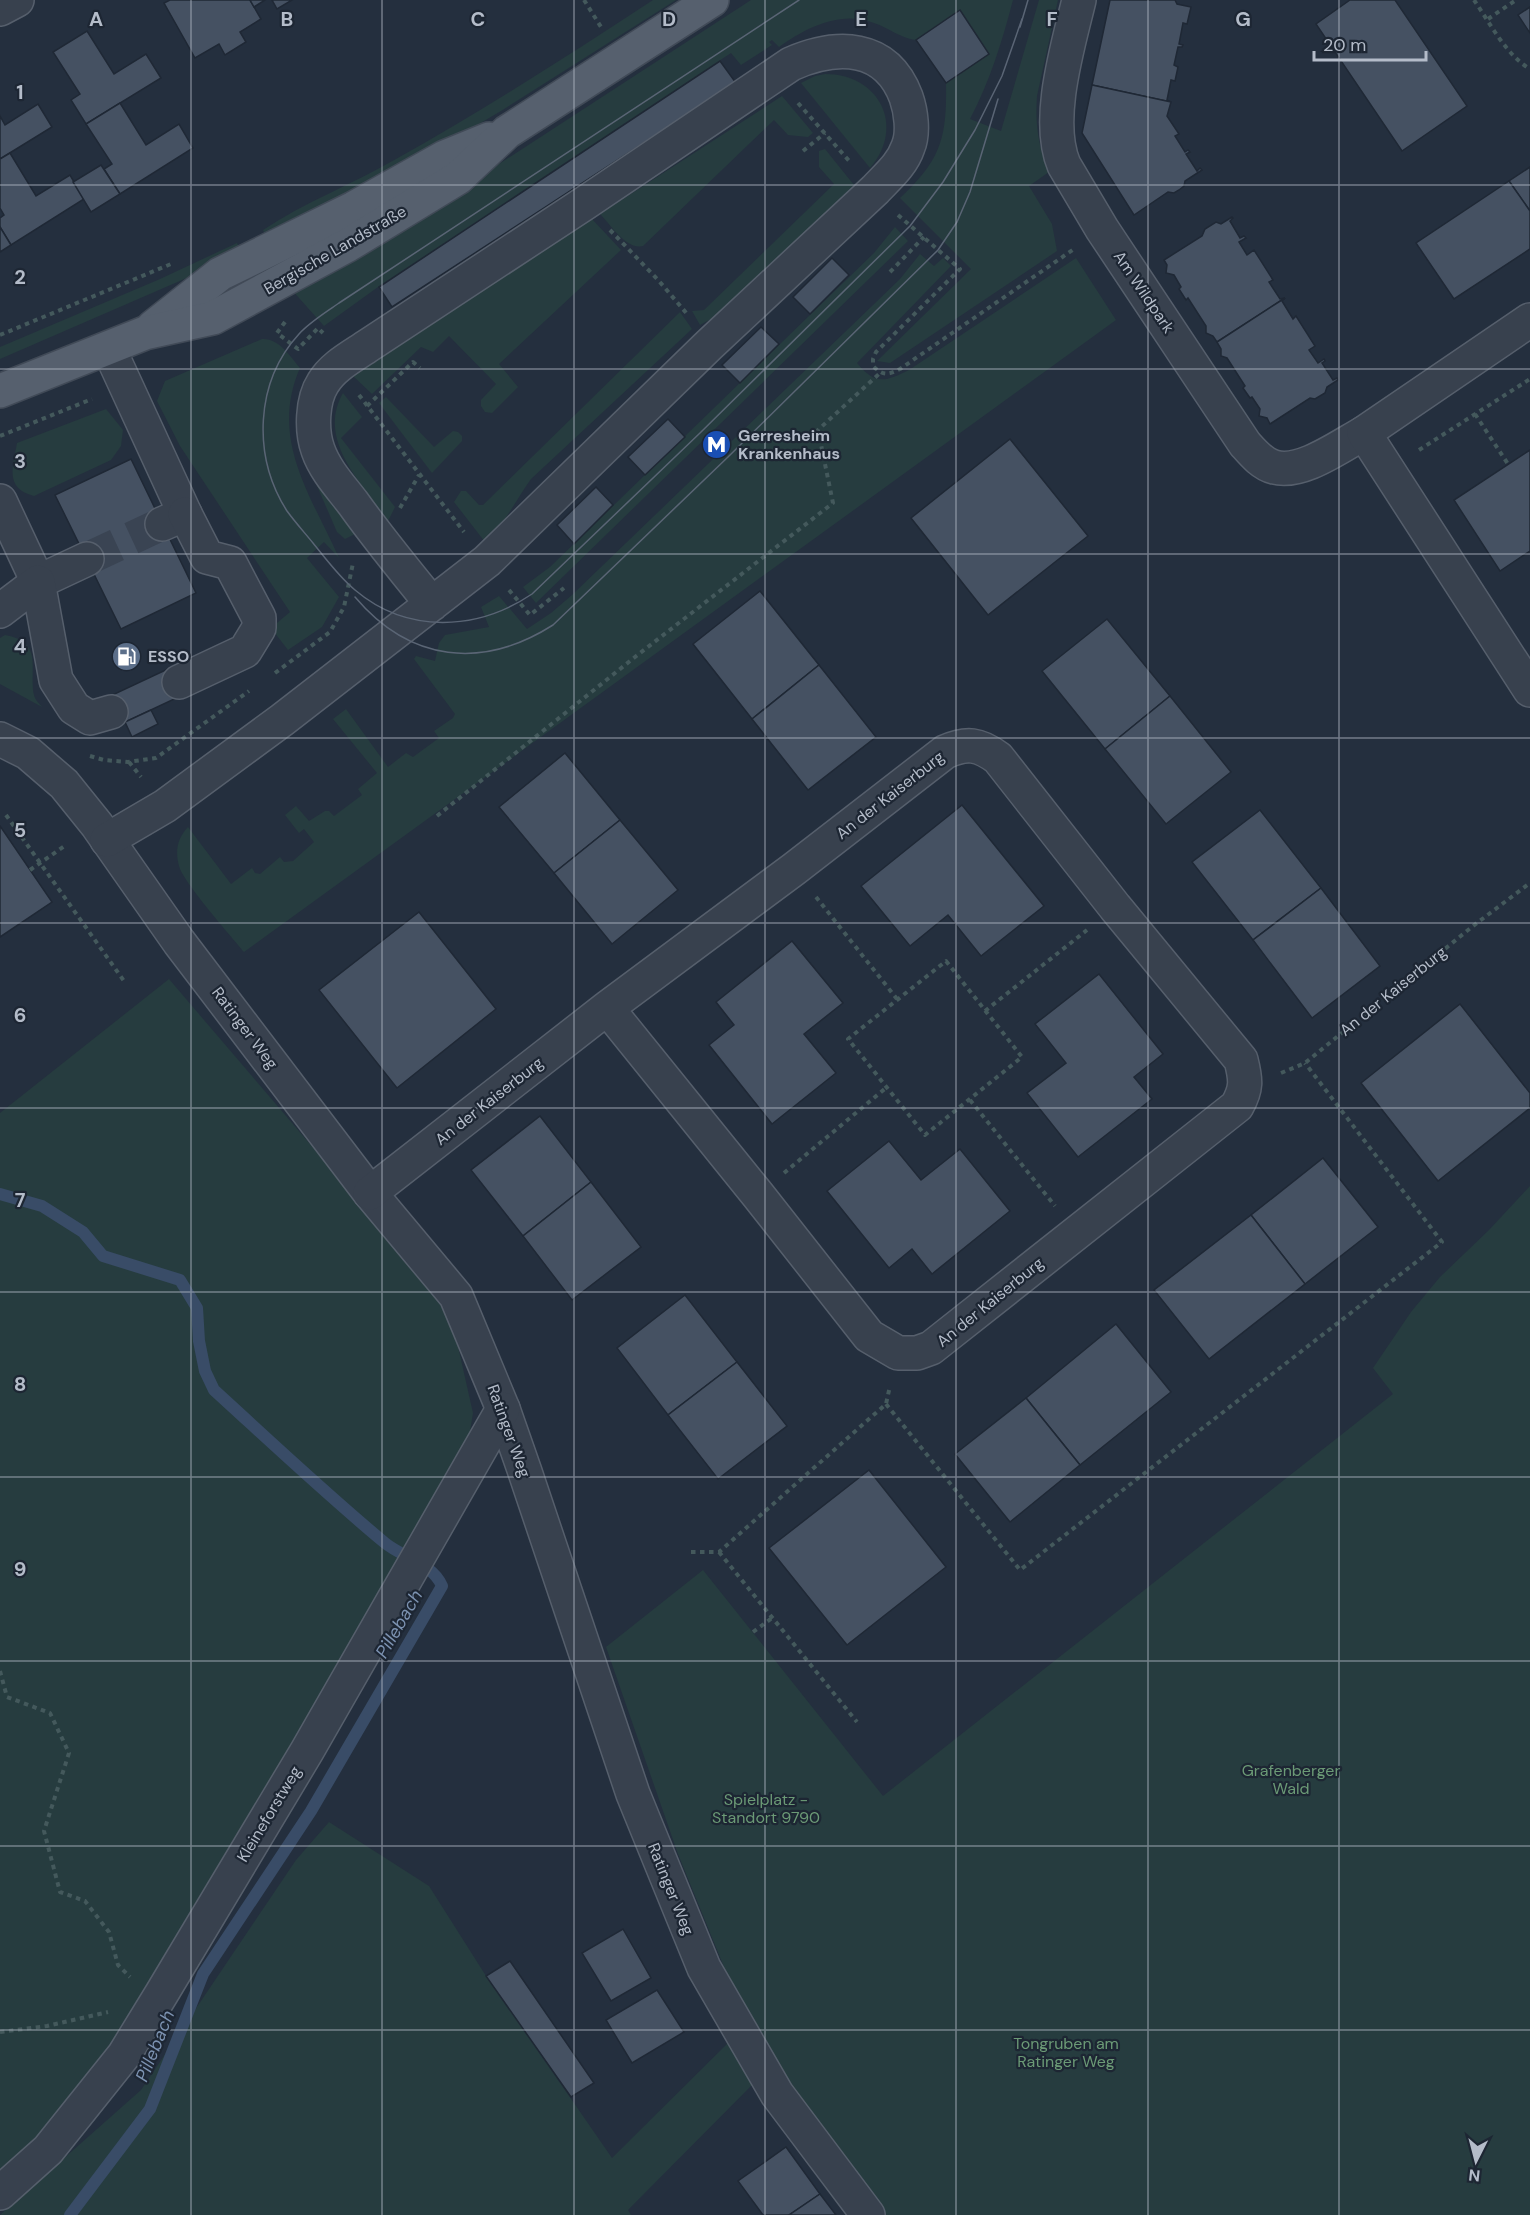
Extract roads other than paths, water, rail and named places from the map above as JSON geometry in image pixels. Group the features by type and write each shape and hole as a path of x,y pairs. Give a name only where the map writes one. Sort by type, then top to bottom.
{"main road":[{"name":"Bergische Landstraße","path":"0,391 145,333 220,274 354,208 445,157 507,132 712,0"}],"street":[{"path":"0,9 17,0"},
{"name":"Am Wildpark","path":"1079,0 1064,63 1058,114 1057,136 1064,165 1102,229 1245,444 1258,458 1273,467 1289,469 1306,464 1364,433 1530,320"},
{"path":"107,840 165,806 356,664 487,561 709,345 898,167 909,146 910,107 896,75 887,66 863,54 847,51 810,56 791,64 585,203 332,353 319,390 314,420 317,447 325,465 380,541 432,604"},
{"path":"109,349 173,519 207,557 230,563 260,618 259,628 245,651 179,682"},
{"path":"1364,433 1530,690"},
{"path":"0,501 38,582 56,680 74,708 90,718 111,712"},
{"path":"0,611 38,582 87,559"},
{"name":"Ratinger Weg","path":"0,739 28,753 64,784 107,840 179,942 370,1193 456,1296 502,1409 633,1794 704,1968 777,2094 868,2215"},
{"name":"An der Kaiserburg","path":"370,1193 607,1008 794,870 945,752 959,746 970,745 984,748 999,758 1116,907 1241,1060 1246,1077 1244,1093 1237,1107 931,1348 917,1353 898,1353 869,1336 607,1008"},
{"name":"Kleineforstweg","path":"0,2193 48,2150 124,2055 307,1751 502,1409"}],"waterway":[{"name":"Pillebach","path":"0,1194 42,1206 83,1232 103,1256 180,1280 197,1308 199,1341 205,1371 214,1390 385,1543 432,1572 442,1586 311,1811 203,1974 150,2109 70,2215"}],"tunnel":[{"path":"87,559 162,524"}],"tram line":[{"path":"799,0 339,303 303,330 284,353 274,374 263,420 268,467 287,511 333,568 355,590 375,604 397,614 419,620 442,622 466,621 488,615 532,594 700,433 910,226 943,182 975,130 1002,76 1022,19"},
{"path":"1020,27 1028,0"},
{"path":"355,597 376,619 399,635 423,646 448,652 474,653 500,649 553,625 938,250 957,222 970,192 998,99"}],"place":[{"name":"Gerresheim Krankenhaus","path":"717,444"},
{"name":"ESSO","path":"127,656"}],"park label":[{"name":"Grafenberger Wald","path":"1291,1779"},
{"name":"Spielplatz - Standort 9790","path":"766,1808"},
{"name":"Tongruben am Ratinger Weg","path":"1066,2052"}]}
